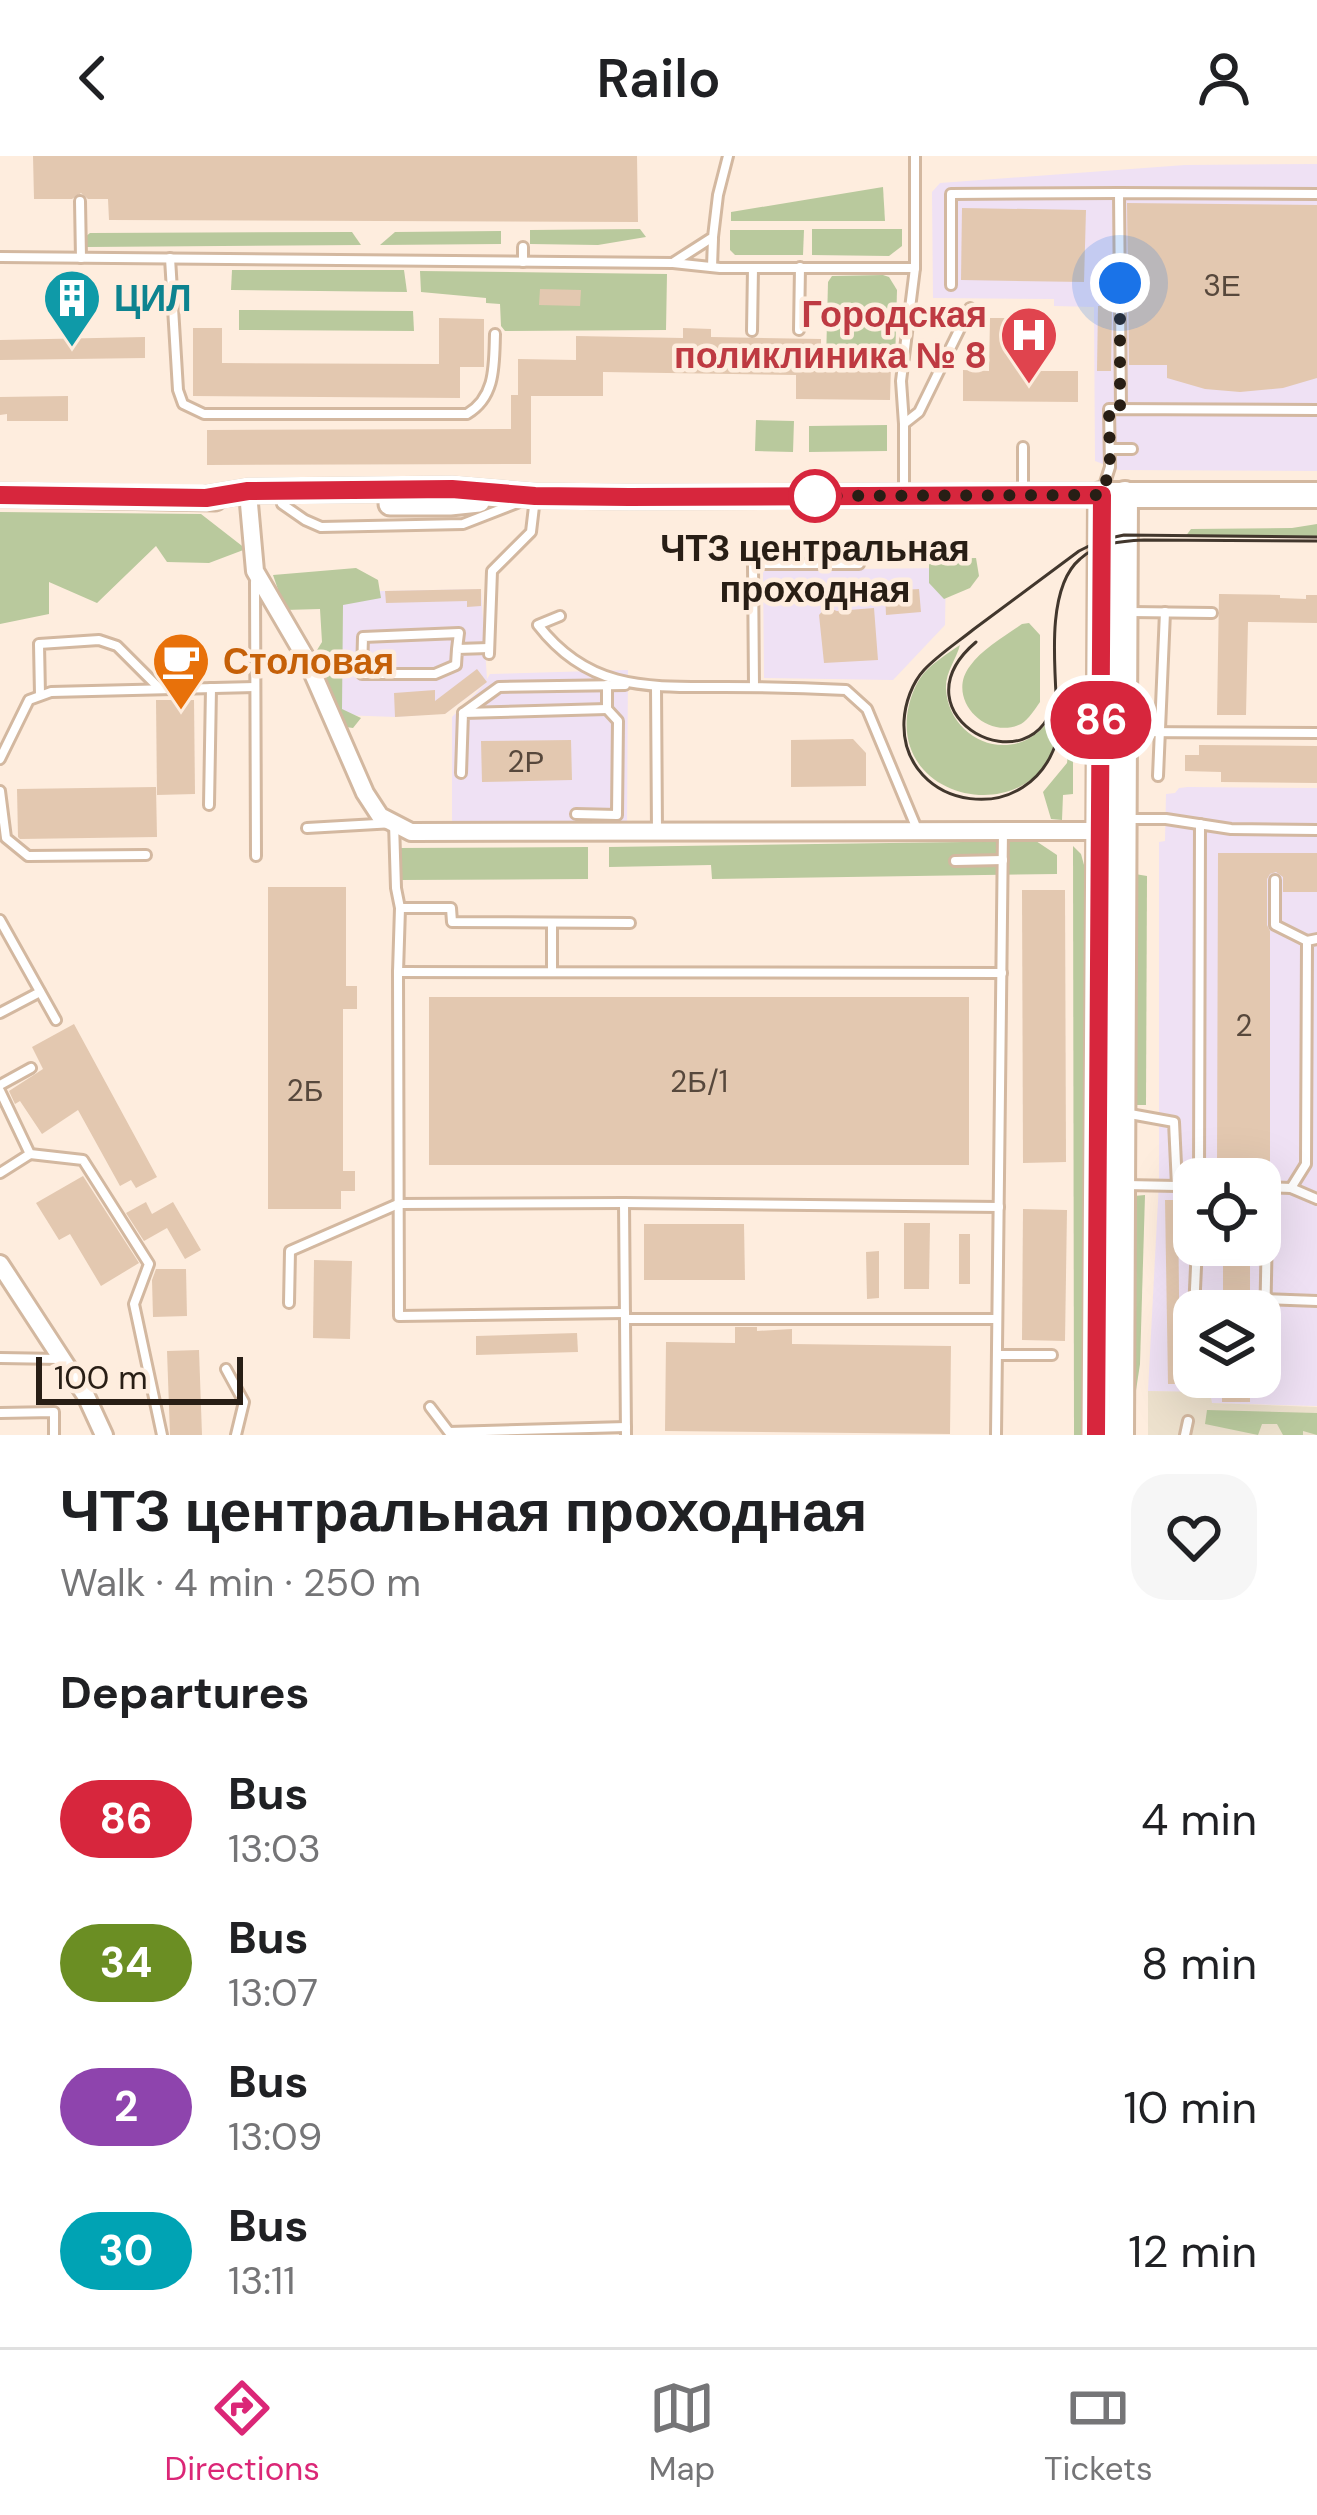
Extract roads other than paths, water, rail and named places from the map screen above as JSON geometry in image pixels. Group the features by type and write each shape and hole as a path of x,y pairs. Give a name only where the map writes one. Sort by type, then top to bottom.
{"main road":[{"path":"1113,495 1317,495"},
{"path":"1096,1435 1115,827 1124,732 1124,612 1113,495"},
{"path":"1113,495 1122,1113 1121,1435"}],"street":[{"path":"0,495 256,498 297,503 535,496 1113,495"},
{"path":"256,498 254,571 307,660 365,793 380,816 411,832 1115,827"},
{"path":"0,1264 86,1396 104,1435"}],"lane":[{"path":"712,267 718,195 728,156"},
{"path":"904,496 901,380 915,268 915,156"},
{"path":"1119,193 1120,409"},
{"path":"951,285 950,194 1317,194"},
{"path":"80,200 81,258"},
{"path":"673,263 713,237"},
{"path":"523,248 523,262"},
{"path":"0,257 915,268"},
{"path":"170,258 178,390 183,404 204,414 467,414 490,391 495,334"},
{"path":"800,267 800,330"},
{"path":"752,268 752,332"},
{"path":"904,424 919,412 970,308"},
{"path":"1113,495 1109,409 1317,410"},
{"path":"1023,447 1023,496"},
{"path":"1110,449 1132,449"},
{"path":"1110,467 1113,495"},
{"path":"297,503 305,520 321,526 463,524 535,496 531,532 492,571 489,651 457,649"},
{"path":"754,687 753,564 859,564"},
{"path":"254,571 256,856"},
{"path":"1124,612 1212,613"},
{"path":"1158,776 1166,612"},
{"path":"560,616 538,625 568,658 607,677 639,685"},
{"path":"459,633 457,649 456,665 435,674 362,674 364,637 459,633"},
{"path":"40,696 39,644 99,640 117,646 160,689"},
{"path":"576,814 617,815 618,721 607,709 607,685"},
{"path":"0,759 29,700 51,692 255,687"},
{"path":"463,713 499,687 846,690 867,709 917,830"},
{"path":"656,687 657,833"},
{"path":"209,805 211,688"},
{"path":"463,713 607,709"},
{"path":"461,773 463,713"},
{"path":"1124,732 1317,733"},
{"path":"0,791 6,838 28,856 146,855"},
{"path":"1115,827 1166,819 1231,829 1317,830"},
{"path":"308,828 394,823 400,908 399,1316 998,1319"},
{"path":"1196,1158 1200,824"},
{"path":"995,1435 1004,830"},
{"path":"955,861 1003,860"},
{"path":"1275,880 1275,926 1312,940 1306,1165 1291,1188"},
{"path":"400,908 452,908 452,922 630,923"},
{"path":"552,922 552,972"},
{"path":"1,923 56,1020"},
{"path":"398,971 1002,973"},
{"path":"0,1013 40,992"},
{"path":"30,1154 0,1088 31,1068"},
{"path":"1122,1113 1174,1122 1176,1158"},
{"path":"0,1173 30,1154 83,1160 148,1264 134,1304 162,1435"},
{"path":"1122,1184 1173,1186"},
{"path":"1281,1188 1317,1199"},
{"path":"430,1407 449,1432 626,1431 624,1203"},
{"path":"289,1303 290,1251 398,1204 999,1207"},
{"path":"1281,1300 1317,1301"},
{"path":"997,1355 1052,1355"},
{"path":"0,1358 62,1359"},
{"path":"226,1369 244,1402 236,1435"},
{"path":"0,1413 54,1412 54,1435"},
{"path":"1185,1435 1188,1421"}],"tram line":[{"path":"1317,537 1124,535 1079,551 924,670 906,707 908,751 923,775 944,791 970,799 997,798 1023,787 1044,767 1058,736 1054,642 1060,594 1068,574 1094,549 1144,540 1317,541"},
{"path":"976,642 954,670 949,695 958,717 976,733 999,741 1022,739 1043,725 1055,697"}],"place":[{"name":"ЦИЛ","path":"72,349"},
{"name":"Городская поликлиника № 8","path":"1029,386"},
{"name":"ЧТЗ центральная проходная","path":"815,496"},
{"name":"Столовая","path":"181,712"}]}
